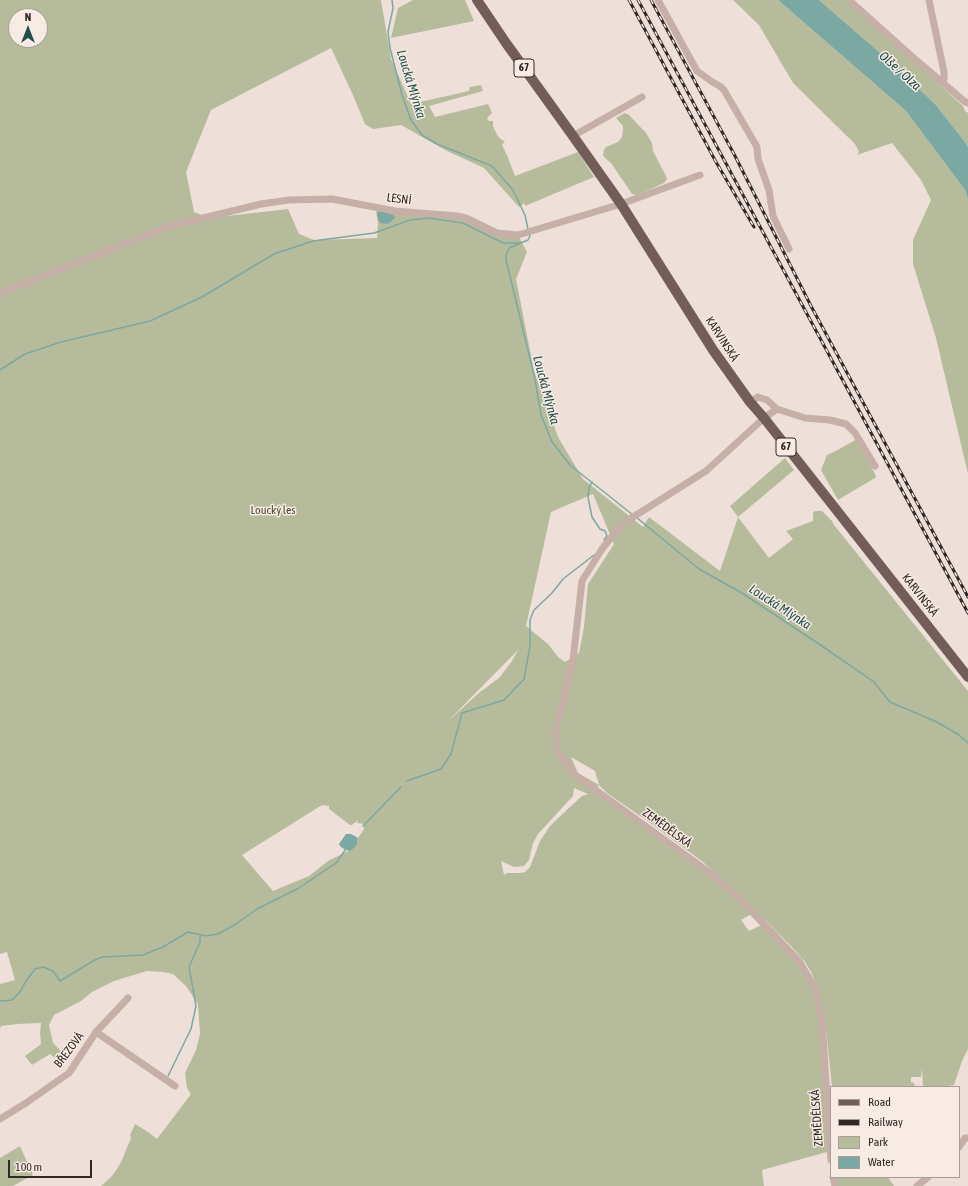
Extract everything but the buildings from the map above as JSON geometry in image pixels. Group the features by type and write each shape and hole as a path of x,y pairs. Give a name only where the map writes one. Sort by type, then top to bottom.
{"main road":[{"name":"KARVINSKÁ","path":"477,0 506,44 621,204 705,337 750,402 968,677"}],"street":[{"path":"658,0 697,71 721,86 757,147 758,159 769,190 773,216 789,249"},
{"path":"849,0 858,3 916,60 968,103"},
{"path":"930,0 944,72 943,82"},
{"path":"573,136 642,97"},
{"name":"LESNÍ","path":"0,293 170,226 261,204 289,200 324,198 396,211 457,216 466,218 497,233 518,235 621,204 700,175"},
{"path":"750,402 758,397 767,400 777,409 805,418 830,420 846,424 855,433 875,466"},
{"name":"ZEMĚDĚLSKÁ","path":"777,409 764,418 706,471 622,524 607,543 582,581 573,660 556,730 558,753 575,775 713,875 739,898 799,961 815,988 822,1020 830,1144"},
{"name":"BŘEZOVÁ","path":"0,1119 69,1073 96,1032 128,998"},
{"path":"96,1032 175,1086"},
{"path":"960,1145 965,1138 968,1138"},
{"path":"917,1186 927,1178"}],"green space":[{"name":"Loucký les","path":"0,0 381,0 391,59 411,104 469,91 470,87 481,85 483,91 429,106 435,117 488,104 492,113 487,119 489,121 493,121 493,126 497,135 505,141 502,145 515,176 578,152 594,177 525,206 525,203 519,207 484,168 447,151 401,125 373,129 365,124 331,48 211,110 186,172 194,212 210,218 288,209 299,234 314,240 377,238 378,223 376,211 457,216 497,233 518,235 527,252 516,279 534,371 558,437 583,479 643,527 649,517 720,571 738,517 769,558 793,539 786,531 813,521 813,513 815,511 822,511 832,521 968,691 968,1049 962,1061 954,1085 923,1086 922,1068 921,1077 911,1077 911,1082 914,1083 915,1086 832,1086 826,1029 816,984 805,962 740,895 703,862 607,793 599,785 594,793 675,847 753,913 741,920 749,931 763,924 783,945 809,980 817,1005 822,1036 827,1152 762,1170 764,1186 101,1186 112,1176 122,1160 135,1124 157,1139 191,1094 187,1088 185,1073 196,1050 200,1034 198,1004 186,986 173,974 147,971 114,981 92,992 81,1001 54,1015 49,1025 53,1043 63,1053 59,1061 50,1054 32,1065 25,1056 41,1044 41,1023 1,1026 0,1029 0,984 15,980 7,952 0,954","holes":["593,494 614,544 588,584 584,627 579,653 565,662 558,657 548,644 526,626 551,512","518,650 512,661 499,678 480,692 447,722","571,757 595,771 599,785 578,773","574,788 588,794 582,796 550,826 540,841 530,867 525,872 507,873 504,875 501,861 514,867 524,866 529,860 533,843 538,834 573,796","322,805 329,806 329,809 350,825 358,820 357,823 364,824 364,829 358,838 358,841 354,848 328,861 309,876 273,891 242,855"]},
{"path":"413,0 465,0 474,21 391,38 398,8"},
{"path":"733,0 778,0 906,111 965,190 968,200 968,474 936,338 913,264 913,240 931,200 921,180 892,143 857,155 859,152 855,144 793,83 759,25"},
{"path":"819,0 845,0 963,106 965,111 968,113 968,147 935,104 886,58"},
{"path":"625,113 629,115 646,133 652,143 653,151 667,178 664,183 637,195 632,194 611,163 603,155 606,147 618,142 622,137 623,126 616,118"},
{"path":"857,439 876,476 838,500 821,470 827,455"},
{"path":"785,458 794,470 738,517 730,506"},
{"path":"20,1146 33,1175 13,1186 0,1186 0,1158"},
{"path":"835,1178 889,1178 894,1186 836,1186"}],"water":[{"path":"778,0 819,0 886,58 935,104 968,147 968,200 965,190 906,111"},
{"path":"381,211 395,217 387,224 381,223 377,215 378,212"},
{"path":"346,834 351,834 358,838 357,844 350,851 344,849 339,844"}],"waterway":[{"name":"Loucká Mlýnka","path":"392,0 393,8 388,32 390,48 402,95 411,120 422,135 437,144 492,166 513,190 525,215 528,229"},
{"path":"0,370 25,354 61,342 150,321 202,297 274,254 313,241 374,233 410,220 428,218 463,223 503,243 520,243"},
{"name":"Loucká Mlýnka","path":"529,235 528,240 509,248 506,255 506,260 535,379 541,415 552,442 570,465 633,515"},
{"path":"592,482 589,488 588,497 592,517 600,529 605,531 607,536 604,540"},
{"name":"Loucká Mlýnka","path":"636,517 699,569 742,593 874,682 890,702 937,722 959,735 968,743"},
{"path":"407,781 441,769 451,754 462,713 504,700 524,679 530,646 530,620 534,610 552,593 563,579 594,555"},
{"path":"363,826 401,787"},
{"path":"0,1001 12,1000 20,992 35,969 43,967 53,971 60,981 102,957 143,955 163,947 188,932 206,936 218,934 236,924 257,909 299,888 336,863 346,849"},
{"path":"168,1076 191,1029 196,1006 189,967 200,942 200,935"}],"railway":[{"path":"629,0 716,162 754,227"},
{"path":"638,0 968,613"},
{"path":"651,0 734,154 811,306 968,597"}],"water label":[{"name":"Olše / Olza","path":"900,71"}]}
